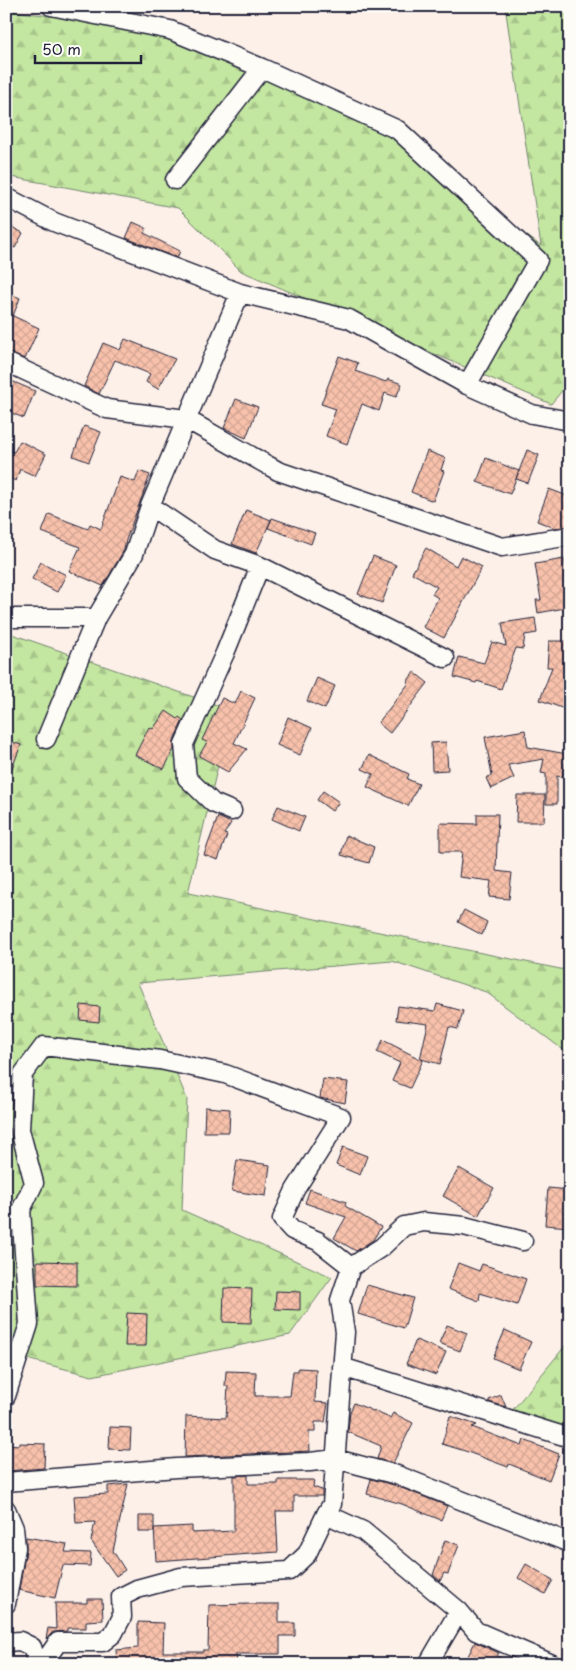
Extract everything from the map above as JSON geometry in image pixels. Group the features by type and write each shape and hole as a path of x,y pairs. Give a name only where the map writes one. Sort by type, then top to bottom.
{"street":[{"path":"51,6 170,30 262,68 398,130 538,260 467,386"},
{"path":"175,180 262,68"},
{"path":"6,197 54,222 240,293 349,319 467,386 532,414 570,421"},
{"path":"46,739 96,618 134,554 150,506 240,293"},
{"path":"6,362 107,409 186,419 278,471 502,548 570,536"},
{"path":"150,506 215,550 260,566 445,658"},
{"path":"232,812 213,803 187,778 184,744 225,654 260,566"},
{"path":"6,618 96,618"},
{"path":"6,1396 29,1324 21,1210 34,1183 20,1130 22,1074 44,1046 160,1060 225,1074 341,1117 296,1190 282,1219 292,1230 318,1241 351,1267"},
{"path":"6,1642 20,1641 32,1647 37,1664 49,1656 58,1642 103,1642 113,1634 122,1617 120,1597 137,1589 182,1577 289,1571 307,1554 332,1504 345,1332 340,1300 351,1267 382,1247 404,1226 424,1222 464,1226 523,1242"},
{"path":"342,1367 570,1438"},
{"path":"6,1482 176,1468 310,1462 336,1458 397,1475 570,1542"},
{"path":"6,1509 14,1528 16,1548 6,1604"},
{"path":"326,1514 364,1531 459,1611 476,1631 552,1664"},
{"path":"428,1664 459,1611"}],"green space":[{"path":"505,6 570,6 570,381 551,404 241,271 178,208 6,176 6,10 199,36 394,139 541,246"},
{"path":"6,632 231,710 188,893 570,971 570,1055 486,992 392,961 138,983 187,1099 182,1210 332,1277 290,1335 92,1376 19,1357 6,1383"},
{"path":"570,1340 570,1430 511,1412"}],"building":[{"path":"133,222 146,228 144,233 180,251 177,258 126,238"},
{"path":"6,224 23,233 15,248 6,244"},
{"path":"6,292 20,298 13,316 39,328 25,359 6,352"},
{"path":"125,339 175,359 158,389 146,382 150,374 115,360 99,394 84,386 103,343 120,350"},
{"path":"339,356 358,363 355,371 386,382 388,379 402,384 396,397 385,393 379,411 362,404 347,444 326,436 336,409 321,404"},
{"path":"9,380 35,391 24,418 6,411 6,386"},
{"path":"236,399 258,407 246,438 224,428"},
{"path":"84,426 101,432 89,462 73,456"},
{"path":"20,441 46,454 35,476 20,469 16,481 6,477 6,449 14,452"},
{"path":"527,450 539,455 528,483 516,479"},
{"path":"427,451 445,458 441,470 444,471 433,501 411,492"},
{"path":"486,458 519,471 510,494 477,482"},
{"path":"139,471 150,475 124,550 103,586 69,571 80,547 42,532 49,514 88,529 90,524 101,529 120,477 135,482"},
{"path":"549,489 570,497 570,526 555,528 537,521"},
{"path":"246,510 271,520 256,553 232,544"},
{"path":"272,518 315,533 311,544 268,528"},
{"path":"426,548 456,566 461,556 482,567 444,638 423,627 438,598 432,594 437,587 412,573"},
{"path":"373,556 396,565 382,603 358,594"},
{"path":"564,559 567,575 570,575 570,607 538,613 536,600 541,600 535,564"},
{"path":"41,562 66,575 57,592 32,579"},
{"path":"535,618 537,633 525,635 523,649 516,648 501,689 477,681 476,683 454,677 459,657 484,663 492,642 506,646 502,623"},
{"path":"549,641 570,641 570,711 540,700 552,667 547,667"},
{"path":"414,672 428,683 390,733 378,723 409,683 407,682"},
{"path":"317,678 335,686 325,709 307,701"},
{"path":"241,691 255,698 234,743 247,749 228,772 199,756 207,742 202,740 222,698 235,704"},
{"path":"166,711 183,720 174,740 174,749 164,769 135,755 149,727 153,729"},
{"path":"288,717 312,728 300,755 277,745"},
{"path":"525,730 528,747 567,754 562,777 557,776 557,804 546,804 546,774 541,773 544,759 508,765 514,778 491,789 486,778 492,775 485,737"},
{"path":"6,740 21,745 7,781 6,780"},
{"path":"446,742 448,770 432,771 431,743"},
{"path":"369,755 409,774 407,779 419,784 408,806 367,787 373,774 362,769"},
{"path":"323,791 339,802 332,811 317,800"},
{"path":"517,795 545,795 544,822 516,822"},
{"path":"278,806 305,817 299,831 272,819"},
{"path":"477,814 498,814 496,871 512,873 509,899 489,897 491,881 459,877 462,852 440,852 440,823 477,824"},
{"path":"218,817 231,823 224,834 227,835 218,860 204,855"},
{"path":"346,835 374,847 369,863 341,855"},
{"path":"464,910 487,922 482,935 458,922"},
{"path":"437,1004 463,1011 458,1029 449,1027 440,1064 421,1059 423,1060 410,1088 392,1081 400,1063 377,1052 383,1040 420,1059 428,1024 396,1020 398,1006 435,1011"},
{"path":"81,1005 100,1007 99,1022 80,1020"},
{"path":"323,1079 348,1082 345,1103 320,1098"},
{"path":"205,1107 230,1109 229,1132 204,1132"},
{"path":"343,1147 367,1156 360,1175 336,1165"},
{"path":"237,1160 270,1165 266,1196 232,1191"},
{"path":"459,1168 494,1188 478,1216 443,1196"},
{"path":"548,1188 570,1190 570,1227 545,1225"},
{"path":"310,1189 346,1202 345,1206 381,1227 373,1240 356,1251 334,1238 346,1217 305,1203"},
{"path":"37,1261 77,1262 77,1286 37,1285"},
{"path":"458,1263 479,1271 482,1264 526,1279 517,1305 480,1293 479,1301 448,1289"},
{"path":"367,1285 413,1298 404,1328 358,1314"},
{"path":"224,1288 252,1289 251,1323 223,1322"},
{"path":"276,1291 300,1292 300,1310 275,1309"},
{"path":"127,1313 147,1314 146,1346 125,1346"},
{"path":"447,1325 467,1333 460,1351 439,1343"},
{"path":"505,1330 531,1342 519,1369 493,1358"},
{"path":"416,1340 446,1352 436,1375 406,1364"},
{"path":"298,1368 316,1369 315,1402 328,1403 325,1422 315,1422 315,1432 309,1432 310,1451 185,1457 186,1416 226,1418 228,1386 225,1386 226,1371 256,1372 255,1396 290,1396 293,1371 298,1371"},
{"path":"501,1395 506,1407 489,1402 489,1400"},
{"path":"354,1403 390,1418 393,1413 413,1423 393,1463 377,1459 381,1446 348,1432 350,1412"},
{"path":"450,1416 477,1425 472,1427 522,1446 524,1440 559,1454 549,1480 509,1464 508,1467 442,1444"},
{"path":"110,1427 131,1428 130,1450 109,1449"},
{"path":"20,1443 45,1444 44,1468 6,1471 6,1444 20,1445"},
{"path":"248,1475 248,1484 278,1484 278,1480 314,1480 313,1487 322,1490 322,1496 294,1496 294,1511 276,1511 278,1552 156,1561 154,1528 192,1526 192,1533 234,1531 234,1476"},
{"path":"371,1479 394,1485 447,1506 441,1520 402,1504 367,1494"},
{"path":"128,1484 113,1551 125,1570 116,1576 91,1541 95,1522 76,1523 74,1496 108,1494 108,1486"},
{"path":"139,1516 154,1516 154,1532 139,1532"},
{"path":"26,1537 67,1544 65,1552 91,1553 90,1566 63,1565 55,1598 19,1590 26,1550"},
{"path":"445,1540 459,1545 448,1574 444,1573 440,1581 433,1575"},
{"path":"526,1564 553,1580 545,1594 518,1578"},
{"path":"87,1599 102,1599 103,1620 86,1621 86,1628 67,1628 67,1631 53,1632 46,1639 48,1628 56,1629 55,1603 87,1603"},
{"path":"279,1604 279,1623 295,1623 295,1636 280,1636 280,1654 236,1654 237,1664 117,1664 116,1650 138,1648 138,1622 164,1623 163,1652 203,1652 203,1650 208,1650 209,1605"},
{"path":"475,1642 499,1653 497,1656 511,1664 464,1664"}]}
